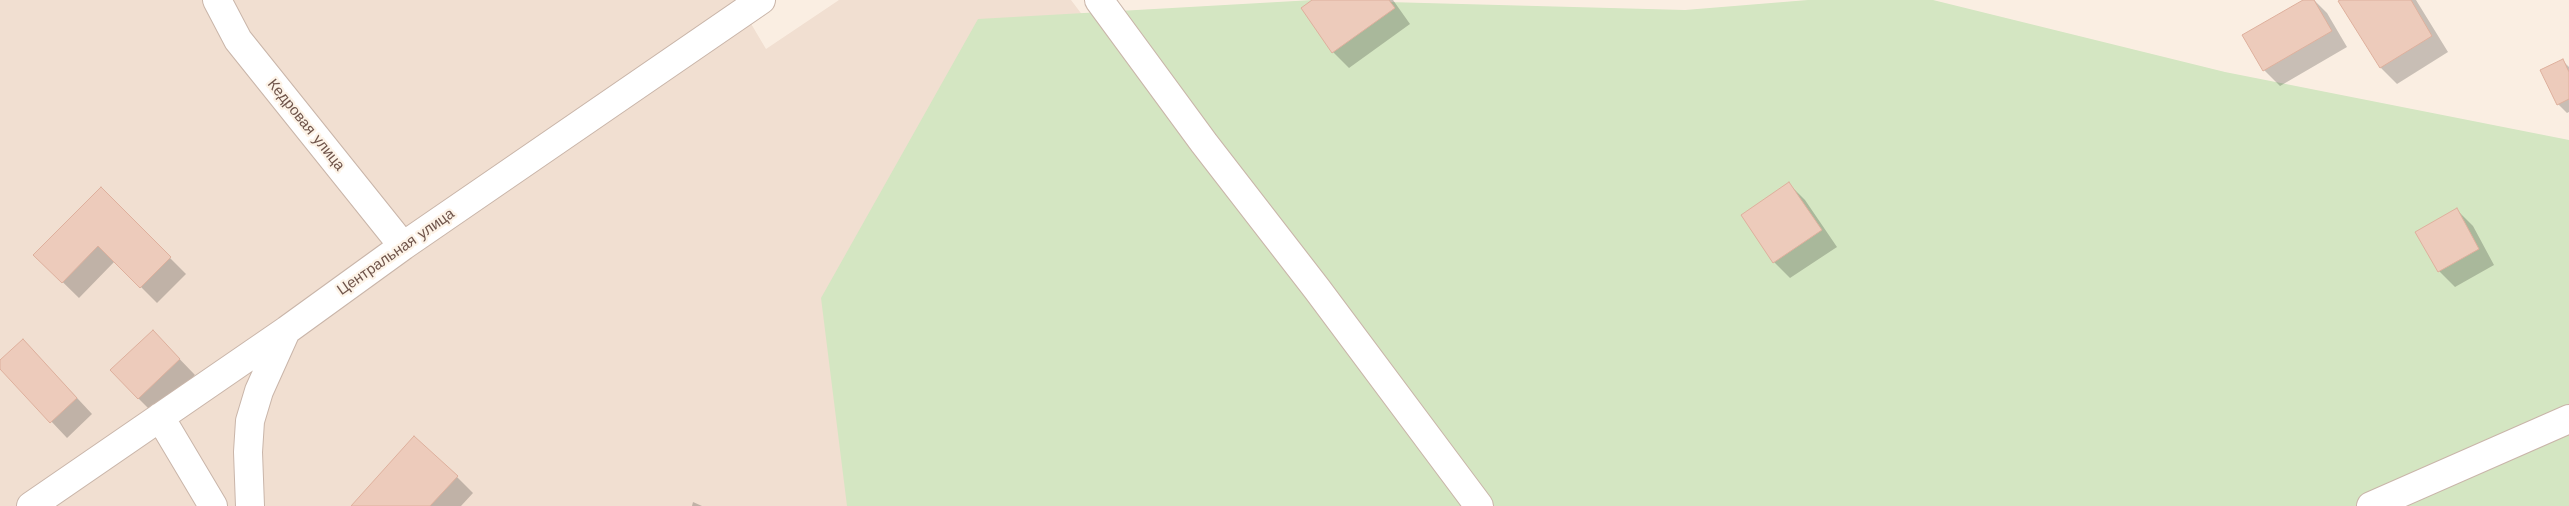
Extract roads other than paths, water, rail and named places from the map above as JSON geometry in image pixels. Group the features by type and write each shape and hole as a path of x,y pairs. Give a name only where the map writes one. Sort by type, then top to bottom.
{"street":[{"name":"Кедровая улица","path":"217,0 238,40 403,246"},
{"name":"Центральная улица","path":"31,506 286,330 403,246 761,0"},
{"path":"1099,0 1204,143 1317,289 1479,506"},
{"path":"250,506 248,452 250,421 258,390 286,330"},
{"path":"160,417 213,506"},
{"path":"2371,506 2569,419"}]}
